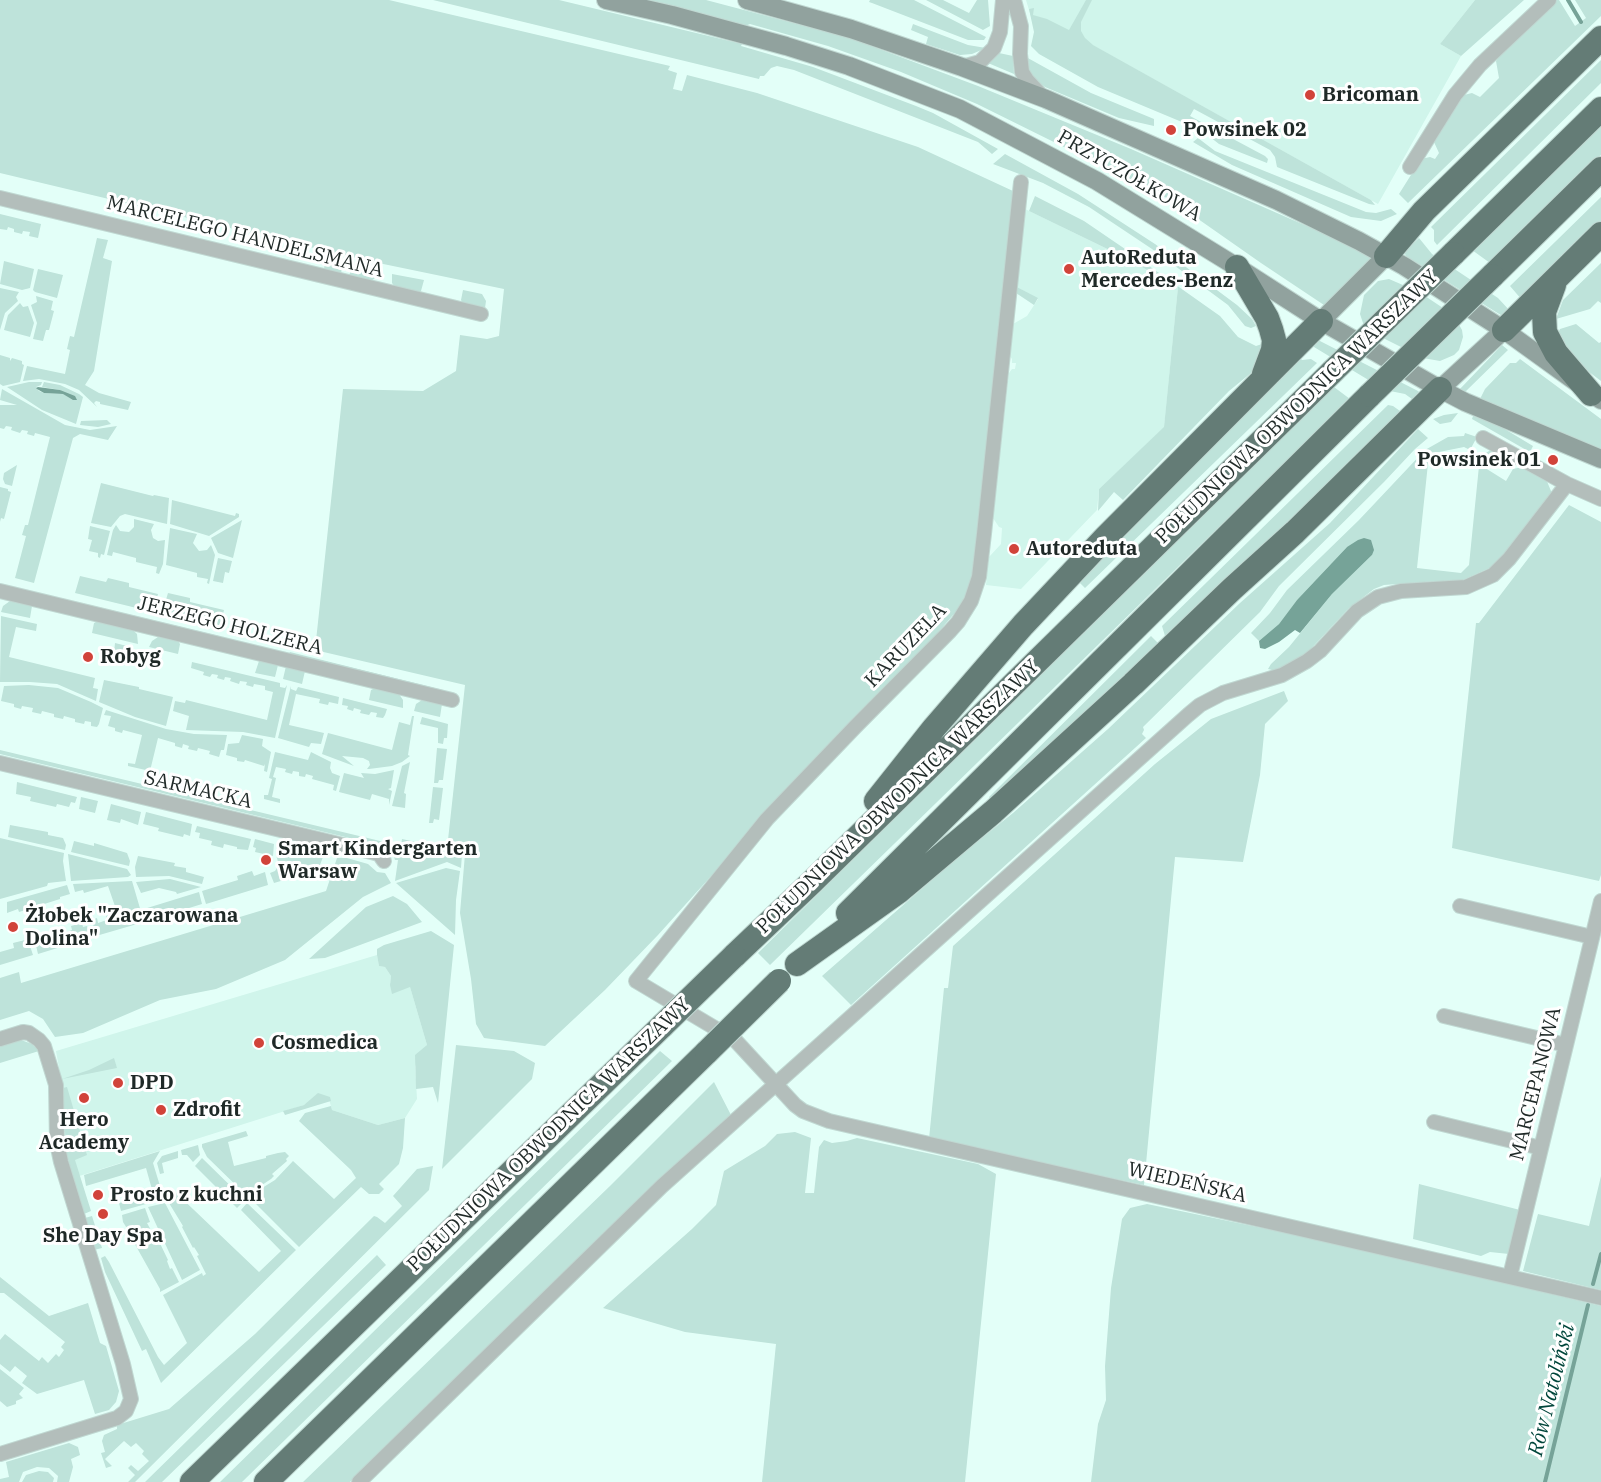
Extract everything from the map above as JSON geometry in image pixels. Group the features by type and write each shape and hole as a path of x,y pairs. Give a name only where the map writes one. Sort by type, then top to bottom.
{"highway":[{"path":"1386,256 1424,211 1601,38"},
{"name":"POŁUDNIOWA OBWODNICA WARSZAWY","path":"192,1482 811,883 1601,109"},
{"path":"266,1482 797,964 1601,169"},
{"path":"1504,330 1601,234"},
{"path":"1237,267 1268,318 1271,329 1273,350 1262,379"},
{"path":"1557,279 1548,296 1544,312 1546,333 1556,353 1596,397"},
{"path":"811,883 934,728 1023,625 1321,321"},
{"path":"797,964 898,891 993,812 1295,532 1440,389"}],"main road":[{"name":"PRZYCZÓŁKOWA","path":"606,0 672,15 786,46 849,66 960,109 1097,182 1321,321 1440,389 1481,409 1601,459"},
{"name":"PRZYCZÓŁKOWA","path":"747,0 851,29 962,67 1046,99 1276,200 1386,256 1504,330 1596,397"},
{"path":"1321,321 1386,256"},
{"path":"1440,389 1504,330"}],"street":[{"path":"962,67 980,62 994,48 1000,32 1003,0"},
{"path":"1014,0 1021,26 1022,72 1046,99"},
{"path":"1410,167 1455,95 1480,65 1547,2"},
{"name":"KARUZELA","path":"636,981 767,819 950,631 970,601 979,576 1021,182"},
{"name":"MARCELEGO HANDELSMANA","path":"0,198 481,314"},
{"path":"1483,438 1567,484 1601,499"},
{"path":"359,1482 631,1216 1165,734 1200,705 1223,693 1282,675 1307,661 1320,651 1358,611 1377,597 1401,591 1466,587 1493,575 1509,559 1567,484"},
{"name":"JERZEGO HOLZERA","path":"0,591 452,700"},
{"name":"SARMACKA","path":"0,763 379,854 384,861"},
{"name":"MARCEPANOWA","path":"1510,1276 1601,901"},
{"path":"1460,906 1592,937"},
{"name":"WIEDEŃSKA","path":"636,981 735,1040 775,1085 803,1111 853,1128 1601,1298"},
{"path":"1444,1016 1566,1045"},
{"path":"0,1040 23,1032 35,1036 44,1046 56,1085 57,1143 61,1162 123,1364 131,1399 126,1411 117,1418 0,1454"},
{"path":"1434,1122 1541,1148"}],"shaded area":[{"path":"0,0 389,0 670,66 668,70 677,73 673,89 682,91 687,75 757,93 918,147 1013,191 972,583 958,609 936,635 847,725 658,935 605,990 545,1046 484,1038 476,1024 460,913 465,854 462,854 461,868 447,862 395,881 398,860 395,860 392,851 387,847 0,754 0,750 401,846 402,839 447,849 465,685 315,650 343,389 423,391 456,371 460,335 487,339 499,336 504,289 364,260 0,173"},
{"path":"433,0 559,0 742,44 741,46 813,67 916,106 998,149 992,154 978,142 794,70 777,66 771,68 759,79"},
{"path":"637,0 706,0 850,38 978,86 1131,149 1334,238 1372,258 1324,305 1171,200 977,104 901,72 828,46 750,24 745,26"},
{"path":"870,0 914,0 986,37 984,40 968,40 869,2"},
{"path":"926,0 943,0 969,13 977,0 988,0 990,26 983,30"},
{"path":"1026,0 1475,0 1440,44 1461,56 1378,204 1069,32 1032,20"},
{"path":"1086,0 1092,0 1081,22 1081,31 1093,45 1371,200 1375,205 1277,167 1275,157 1270,150 1194,109 1190,116 1265,156 1268,159 1267,163 1219,144 1201,130 1098,87 1039,54 1031,46 1034,32 1029,9 1034,8 1033,15 1069,30"},
{"path":"1475,0 1524,0 1461,56 1440,44"},
{"path":"1556,0 1559,0 1575,26 1586,18 1575,0 1601,0 1601,16 1408,203 1399,194 1421,159 1430,157 1435,159 1439,153 1434,142 1435,138 1464,95 1472,93 1480,97 1499,78 1496,61 1500,55"},
{"path":"913,24 968,45 986,48 972,54 960,55 926,44 928,37 911,30"},
{"path":"999,53 1013,56 1014,74 988,63"},
{"path":"1026,57 1091,93 1154,119 1154,126 1119,118 1045,87 1032,77"},
{"path":"1601,60 1601,83 1437,245 1434,241 1434,230 1431,227"},
{"path":"1601,123 1601,155 1490,263 1472,250"},
{"path":"1198,138 1215,151 1366,212 1376,213 1391,209 1397,214 1381,221 1351,217 1232,165 1193,142"},
{"path":"1005,154 1078,194 1155,244 1237,305 1256,326 1251,328 1245,326 1228,305 1152,249 1089,207 1043,183 993,164"},
{"path":"1035,196 1084,221 1128,251 1124,257 1029,211"},
{"path":"1601,197 1601,221 1522,300 1510,286"},
{"path":"1023,208 1124,257 1178,287 1164,428 1099,489 1097,510 1021,589 986,585 989,557 1001,544 1002,528 993,518 1009,373 1015,369 1016,363 1012,363 1010,356 1013,324 1027,316 1038,299 1015,286"},
{"path":"0,214 41,224 38,238 29,236 30,232 23,231 22,234 8,227 7,230 0,229"},
{"path":"97,238 108,240 103,258 112,261 94,371 85,385 99,393 131,402 128,410 100,404 96,401 94,403 97,407 79,390 65,384 39,379 23,381 27,366 65,374 70,350 67,349 70,336 74,337"},
{"path":"1419,238 1432,254 1498,298 1511,312 1504,317 1406,256 1404,252"},
{"path":"326,256 343,261 341,274 324,269"},
{"path":"1135,256 1220,316 1238,337 1256,346 1262,344 1261,352 1251,373 1229,391 1123,500 1114,492 1098,511 1099,489 1164,427 1178,287 1131,261"},
{"path":"4,261 34,269 30,288 22,290 0,284"},
{"path":"1601,263 1601,303 1598,301 1590,309 1556,319 1563,300"},
{"path":"355,264 380,270 378,276 371,281 349,276"},
{"path":"38,269 63,275 57,298 33,290"},
{"path":"392,274 424,280 421,291 418,293 395,287 392,283"},
{"path":"1389,279 1419,292 1449,312 1457,321 1463,337 1459,350 1454,355 1440,361 1423,358 1371,332 1364,326 1360,314 1364,295 1378,281"},
{"path":"1015,286 1038,298 1034,305 1016,293"},
{"path":"0,288 19,292 16,297 18,301 5,313 0,330"},
{"path":"463,290 482,294 486,301 485,308 463,304 461,300"},
{"path":"36,296 53,301 51,310 54,311 49,330 46,330 43,341 33,339 37,323 31,305 37,302"},
{"path":"20,303 23,307 28,306 34,323 30,337 4,330 8,315"},
{"path":"1576,324 1599,343 1601,342 1601,381 1564,353 1558,333 1560,329"},
{"path":"1318,340 1419,392 1412,399 1405,394 1385,390 1314,347 1312,344"},
{"path":"1502,345 1508,350 1464,393 1459,390"},
{"path":"0,355 10,358 10,361 12,358 22,361 24,365 20,382 3,386 0,384"},
{"path":"1299,357 1302,360 1311,359 1317,363 1085,588 1078,581"},
{"path":"1520,359 1601,419 1601,450 1480,399 1485,389 1510,363 1516,363"},
{"path":"29,382 42,382 36,387 44,393 64,394 73,400 60,390 42,387 44,382 60,385 83,397 76,424 42,410 7,387"},
{"path":"1334,387 1350,399 770,965 758,953"},
{"path":"36,388 60,390 75,396 77,400 63,394 44,393"},
{"path":"2,389 65,425 90,430 117,426 108,440 80,434 73,438 34,583 15,578 26,536 22,535 25,525 28,525 50,437 35,433 34,436 22,430 20,433 11,430 12,427 0,428 0,405 17,405 0,400"},
{"path":"1388,405 1400,411 1172,636 991,801 989,797 1151,636 1160,645 1165,636 1162,626"},
{"path":"1458,413 1451,422 1440,424 1433,419 1444,415"},
{"path":"1473,416 1498,425 1533,446 1531,450 1528,451 1472,419"},
{"path":"107,420 111,424 98,427 80,425 81,421"},
{"path":"1418,429 1428,438 1279,586 1260,612 1143,727 1142,734 1146,738 851,1005 822,976 1108,729 1240,603 1330,523"},
{"path":"1465,433 1477,437 1470,450 1464,447 1429,454 1417,568 1461,573 1469,565 1480,456 1491,450 1499,453 1499,466 1486,459 1482,466 1506,481 1513,469 1522,467 1546,479 1551,491 1551,498 1507,553 1492,567 1463,580 1384,585 1374,589 1349,608 1307,653 1276,671 1268,669 1332,594 1372,555 1347,547 1297,600 1279,624 1259,641 1251,633 1287,590 1359,520 1425,450 1448,437 1464,436"},
{"path":"17,465 12,486 5,484 4,473"},
{"path":"101,483 169,498 167,524 125,514 120,516 111,527 91,523"},
{"path":"0,487 11,492 4,519 1,518 0,522"},
{"path":"172,500 235,516 236,513 239,517 209,536 170,524"},
{"path":"1569,505 1601,522 1601,875 1599,881 1452,848 1476,623 1479,623"},
{"path":"134,519 154,524 151,530 153,538 158,541 165,540 163,564 159,574 156,573 157,567 136,562 136,558 113,552 112,556 107,555 116,525 120,531 129,532 134,527"},
{"path":"242,520 233,558 218,553 211,538"},
{"path":"90,526 110,531 104,555 101,554 100,558 98,553 89,551 92,540 88,539"},
{"path":"170,528 197,534 193,543 199,551 207,550 211,545 215,555 209,584 208,579 197,577 197,573 166,565"},
{"path":"1364,538 1371,540 1374,550 1372,555 1332,594 1300,633 1295,630 1279,642 1265,649 1260,648 1259,641 1279,624 1297,600 1347,547"},
{"path":"218,558 232,561 229,573 225,572 223,583 213,581"},
{"path":"80,576 106,582 108,578 129,583 129,587 158,594 153,612 75,593"},
{"path":"168,593 190,598 190,602 224,610 220,627 162,613"},
{"path":"69,600 219,636 215,636"},
{"path":"10,601 32,606 30,618 1,612 3,606"},
{"path":"1,616 37,624 36,631 16,627 9,657 95,678 93,688 98,689 96,701 57,684 0,682"},
{"path":"98,621 132,629 137,634 138,644 92,633 94,623"},
{"path":"158,637 178,641 180,644 178,654 149,647"},
{"path":"115,643 131,647 129,656 114,653"},
{"path":"290,652 443,690 444,692 289,654"},
{"path":"259,661 278,665 275,677 255,673"},
{"path":"192,662 280,683 280,687 285,688 287,685 275,738 243,732 186,730 189,716 173,711 175,701 185,703 186,700 267,720 273,692 265,690 265,686 254,684 253,687 246,685 247,682 240,681 239,684 230,681 231,678 225,677 224,680 217,678 218,675 212,674 210,677 203,675 204,672 191,668"},
{"path":"286,666 305,671 302,684 283,679"},
{"path":"104,680 173,697 166,726 135,717 99,702"},
{"path":"29,685 58,688 103,708 99,724 97,727 91,726 91,722 85,721 84,724 64,716 63,719 42,711 41,714 32,712 33,708 22,706 21,709 14,707 14,704 1,701 4,686"},
{"path":"291,686 291,689 296,691 298,687 339,697 338,704 329,702 328,705 319,703 320,699 296,694 289,725 324,733 321,744 311,743 309,747 278,738"},
{"path":"375,688 399,694 403,700 403,708 369,700 371,690"},
{"path":"1284,691 1288,701 1265,724 1260,775 1243,862 1175,857 1144,1185 929,1139 944,988 948,988 953,946 1155,764 1211,719"},
{"path":"343,698 387,709 383,718 376,717 377,713 371,712 369,715 360,713 361,710 354,708 353,711 347,709 348,706 342,705"},
{"path":"422,700 442,704 440,717 414,711 416,704"},
{"path":"106,710 166,729 194,734 227,735 224,750 221,750 219,757 209,754 210,751 198,748 197,751 188,749 189,746 183,744 182,748 175,746 175,743 158,738 150,771 128,766 128,763 135,764 142,735 123,730 122,733 115,731 115,728 108,726 111,716 104,715"},
{"path":"412,716 414,716 408,755 410,756 402,762 392,766 367,769 370,765 369,761 363,758 342,756 354,766 322,754 328,733 392,750 399,722 410,725"},
{"path":"422,717 448,724 447,738 444,738 443,744 438,743 438,728 420,724"},
{"path":"242,735 263,739 262,746 271,752 267,772 264,771 265,764 264,766 245,760 244,762 237,761 237,758 226,755 228,744 239,743"},
{"path":"437,748 447,749 443,780 434,783"},
{"path":"275,752 308,760 311,752 331,762 332,773 340,776 336,791 333,790 334,785 312,779 313,776 306,774 305,777 299,776 299,772 293,771 292,774 285,772 286,769 276,767 272,797 280,799 280,803 264,799 264,795 268,795 272,779 269,778"},
{"path":"410,762 404,793 406,794 405,808 392,806 402,766"},
{"path":"394,770 391,788 388,789 392,791 389,805 389,799 372,794 370,800 339,792 344,773 364,778 361,773 375,774"},
{"path":"17,782 77,797 75,803 71,802 69,807 57,804 56,807 30,801 31,797 16,794"},
{"path":"433,787 443,788 439,820 434,819 433,823 429,823"},
{"path":"81,797 98,801 95,813 79,809"},
{"path":"111,804 141,812 138,825 121,819 120,823 107,820"},
{"path":"146,812 192,824 190,836 184,834 183,837 158,831 159,828 143,824"},
{"path":"10,825 48,832 48,835 63,838 66,845 65,850 8,837"},
{"path":"197,826 251,839 248,850 224,844 223,848 211,845 212,841 199,838 200,833 195,832"},
{"path":"0,838 64,853 66,881 48,883 47,886 0,899"},
{"path":"255,839 274,844 273,856 255,852 256,848 253,847"},
{"path":"74,841 94,846 94,843 127,853 129,866 71,852"},
{"path":"279,846 323,857 318,870 274,883 270,873 275,871 279,865 276,855"},
{"path":"68,854 127,869 131,875 71,881"},
{"path":"138,856 175,863 174,866 186,868 186,872 204,877 202,884 169,876 136,877 135,867"},
{"path":"337,858 347,858 368,864 377,872 385,873 391,883 363,897 285,960 216,989 160,1000 83,1033 55,1037 43,1019 29,1011 0,1020 0,978 19,972 21,983 326,891"},
{"path":"446,868 460,871 455,935 396,883"},
{"path":"252,871 254,876 265,872 268,885 206,904 202,891 238,880 237,876"},
{"path":"170,879 201,887 177,894 159,888 141,893 136,882"},
{"path":"132,881 144,922 96,936 92,920 97,918 98,923 107,920 106,916 117,912 108,886 84,893 83,890 75,892 73,884"},
{"path":"67,885 70,894 60,899 19,912 18,909 7,913 7,902"},
{"path":"199,892 202,904 147,921 144,909"},
{"path":"393,896 407,904 422,922 325,958 309,959 366,907"},
{"path":"82,923 83,927 87,926 90,938 38,954 34,937 62,929 64,933 72,930 71,926"},
{"path":"431,931 454,945 438,1103 433,1087 416,1089 415,1055 427,1045 410,987 392,994 391,976 385,967 379,966 377,955 377,949 384,945"},
{"path":"25,940 26,944 29,943 33,955 0,965 0,952 14,948 13,943"},
{"path":"377,955 379,966 385,967 391,976 390,985 410,987 427,1045 415,1066 417,1099 405,1118 378,1125 332,1110 329,1099 73,1178 65,1152 64,1095 56,1051"},
{"path":"21,1040 32,1044 39,1051 0,1063 0,1046"},
{"path":"456,1045 514,1051 535,1063 532,1079 442,1169"},
{"path":"660,1051 672,1061 242,1482 220,1482"},
{"path":"114,1058 117,1068 62,1079 89,1070"},
{"path":"714,1082 731,1115 629,1208 350,1482 303,1482 610,1186"},
{"path":"67,1087 87,1155 75,1160 91,1211 84,1214 66,1152 63,1088"},
{"path":"318,1093 330,1097 331,1101 285,1115 283,1111 304,1105"},
{"path":"331,1106 332,1110 378,1125 405,1118 403,1148 399,1164 379,1184 384,1189 379,1194 369,1194 361,1187 299,1247 251,1199 275,1180 293,1161 334,1199 356,1178 351,1170 299,1121 305,1113"},
{"path":"246,1131 248,1136 228,1142 234,1166 278,1153 285,1152 289,1156 287,1161 272,1174 274,1176 271,1179 259,1187 256,1185 248,1197 207,1157 202,1147 202,1144"},
{"path":"795,1132 811,1138 805,1193 814,1193 819,1147 824,1140 832,1143 857,1138 978,1164 996,1174 965,1482 762,1482 776,1344 685,1332 603,1308 716,1205 724,1171 765,1146 777,1134"},
{"path":"198,1145 200,1155 193,1162 187,1155 182,1155 181,1150"},
{"path":"160,1151 153,1163 164,1199 121,1211 119,1203 153,1193 146,1168 86,1186 84,1175"},
{"path":"178,1151 178,1158 162,1163 164,1173 160,1174 157,1163 162,1156"},
{"path":"202,1158 245,1200 237,1208 195,1166"},
{"path":"433,1166 429,1190 135,1482 128,1482 135,1475 128,1468 131,1465 138,1471 149,1461 142,1454 144,1451 136,1443 131,1447 124,1441 105,1459 112,1466 106,1468 101,1453 105,1452 102,1441 104,1435 117,1429 117,1425 169,1409 255,1334 374,1216 385,1223 402,1206 393,1196 417,1169"},
{"path":"1601,1176 1601,1290 1523,1271 1538,1214 1589,1226"},
{"path":"1419,1184 1520,1210 1509,1254 1490,1252 1481,1256 1413,1239"},
{"path":"172,1189 259,1272 281,1251 241,1210 247,1203 296,1250 161,1383 146,1349 142,1351 105,1272 101,1258 105,1256 109,1262 164,1365 187,1343 163,1295 202,1273 203,1276 206,1274 197,1256 199,1255 169,1203 166,1194"},
{"path":"165,1203 200,1270 182,1280 148,1207"},
{"path":"1147,1204 1348,1246 1601,1306 1601,1482 1091,1482 1098,1424 1106,1400 1105,1366 1111,1288 1122,1219 1130,1208"},
{"path":"145,1208 150,1222 147,1223 155,1233 170,1269 172,1268 179,1282 160,1292 123,1222 122,1215"},
{"path":"92,1216 102,1248 94,1250 85,1218"},
{"path":"377,1255 386,1265 162,1482 145,1482"},
{"path":"0,1277 49,1316 88,1303 100,1343 106,1346 119,1391 116,1402 109,1410 95,1414 84,1380 37,1394 22,1383 27,1376 15,1366 10,1372 0,1364 0,1340 5,1334 39,1361 42,1357 48,1363 56,1354 59,1357 64,1350 61,1347 65,1342 4,1293 0,1293"},
{"path":"0,1369 24,1388 19,1394 23,1398 7,1407 0,1401"},
{"path":"69,1443 78,1447 80,1455 71,1459 73,1467 69,1482 57,1482 58,1476 49,1468 37,1467 23,1472 19,1482 0,1482 0,1479 9,1477 6,1462"},
{"path":"39,1471 48,1472 54,1478 53,1482 22,1482 26,1475"}],"waterway":[{"name":"Rów Natoliński","path":"1568,0 1581,22"},
{"name":"Rów Natoliński","path":"1593,1284 1601,1254"},
{"name":"Rów Natoliński","path":"1545,1482 1588,1305"}],"place":[{"name":"Bricoman","path":"1310,95"},
{"name":"Powsinek 02","path":"1171,130"},
{"name":"AutoReduta Mercedes-Benz","path":"1069,269"},
{"name":"Powsinek 01","path":"1553,460"},
{"name":"Autoreduta","path":"1014,549"},
{"name":"Robyg","path":"88,657"},
{"name":"Smart Kindergarten Warsaw","path":"266,860"},
{"name":"Żłobek \"Zaczarowana Dolina\"","path":"13,927"},
{"name":"Cosmedica","path":"259,1043"},
{"name":"DPD","path":"118,1083"},
{"name":"Hero Academy","path":"84,1098"},
{"name":"Zdrofit","path":"161,1110"},
{"name":"Prosto z kuchni","path":"98,1195"},
{"name":"She Day Spa","path":"103,1214"}]}
